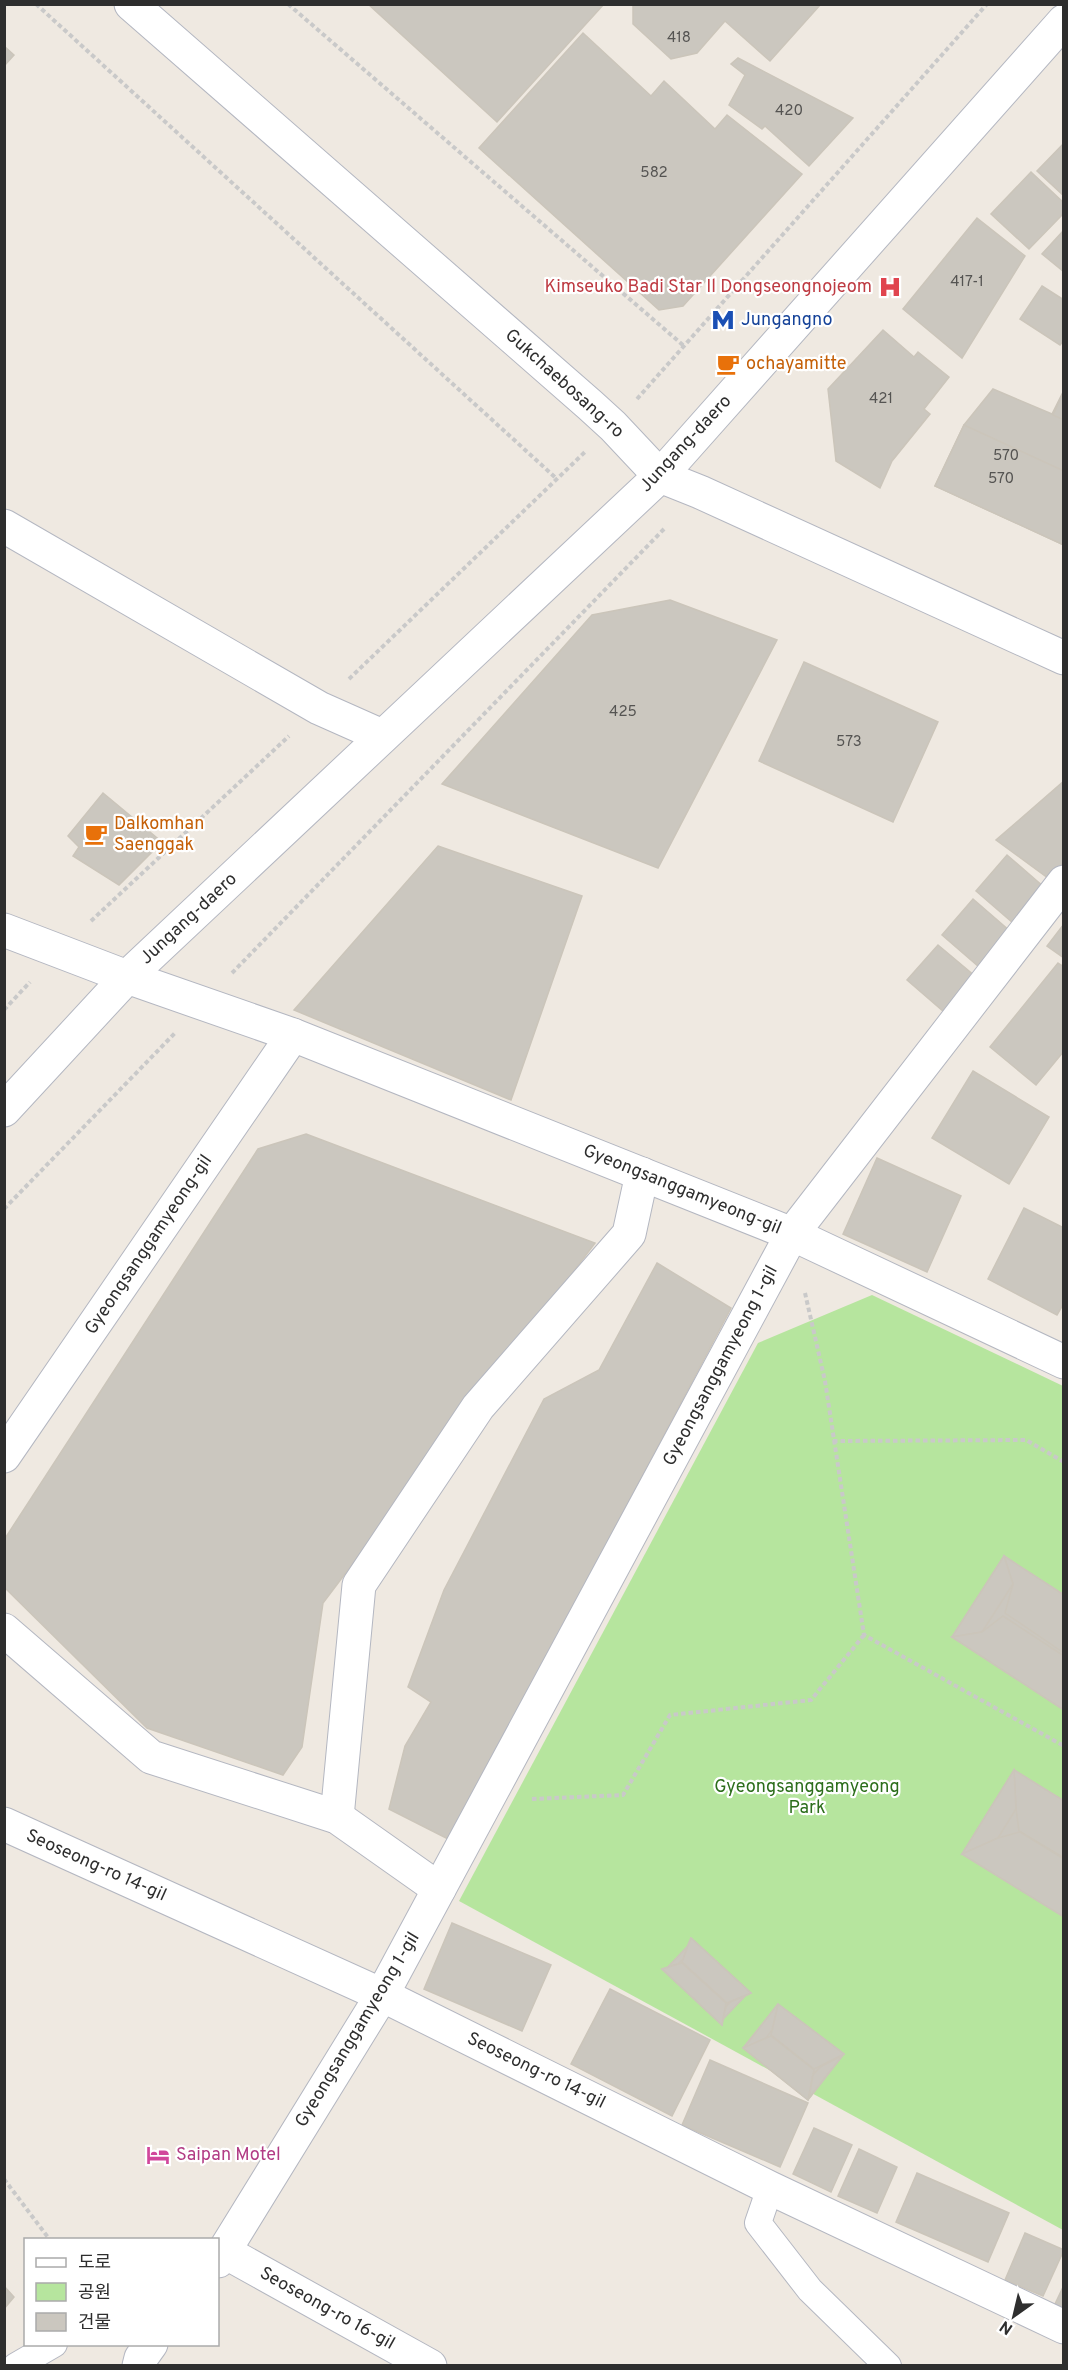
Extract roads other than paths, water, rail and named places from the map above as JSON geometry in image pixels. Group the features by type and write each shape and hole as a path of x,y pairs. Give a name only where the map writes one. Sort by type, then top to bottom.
{"street":[{"name":"Gukchaebosang-ro","path":"145,9 613,426 660,476 700,492 1064,658"},
{"name":"Jungang-daero","path":"4,1110 127,977 660,476 1064,21"},
{"path":"4,526 319,708 382,736"},
{"name":"Gyeongsanggamyeong 1-gil","path":"221,2256 382,1995 792,1234 1064,882"},
{"name":"Gyeongsanggamyeong-gil","path":"4,930 127,977 293,1035 792,1234 1064,1362"},
{"name":"Gyeongsanggamyeong-gil","path":"4,1456 293,1035"},
{"path":"337,1817 359,1585 478,1407 629,1234 642,1174"},
{"path":"4,1630 151,1758 337,1817 439,1889"},
{"name":"Seoseong-ro 14-gil","path":"4,1824 382,1995 771,2188 1064,2327"},
{"name":"Seoseong-ro 16-gil","path":"221,2256 430,2366"},
{"path":"139,2366 141,2358 150,2346"}],"lane":[{"path":"771,2188 758,2223 810,2290 888,2366"},
{"path":"16,2366 51,2346"}],"place":[{"name":"Kimseuko Badi Star Il Dongseongnojeom","path":"890,287"},
{"name":"Jungangno","path":"723,320"},
{"name":"ochayamitte","path":"728,364"},
{"name":"Dalkomhan Saenggak","path":"96,834"},
{"name":"Saipan Motel","path":"158,2155"}],"park label":[{"name":"Gyeongsanggamyeong Park","path":"807,1797"}]}
